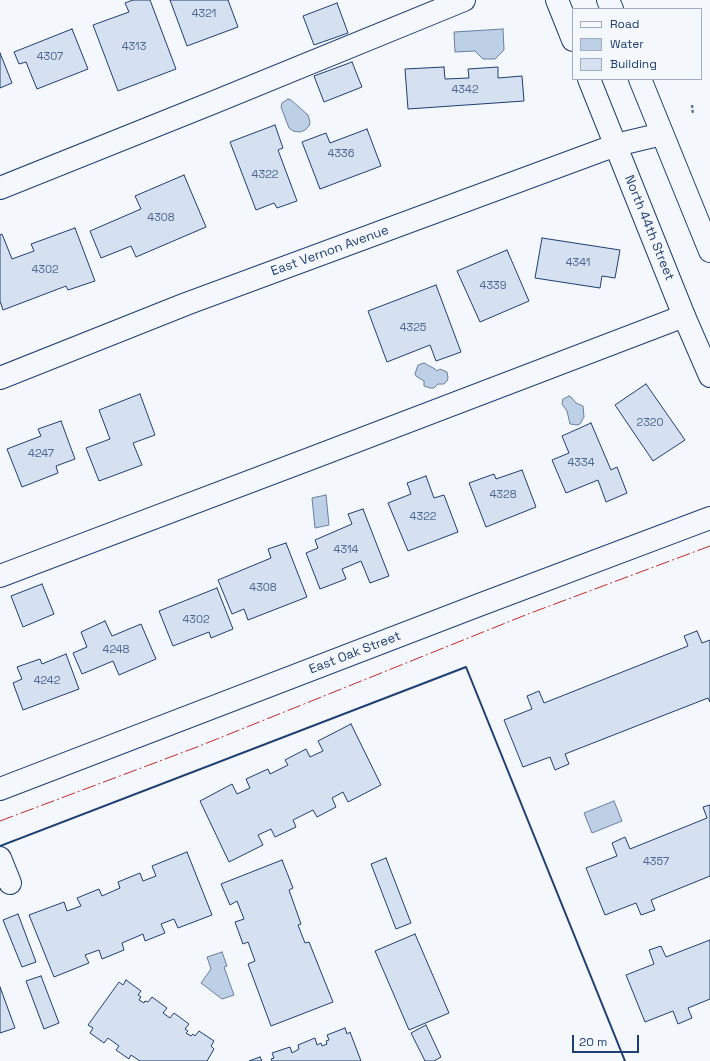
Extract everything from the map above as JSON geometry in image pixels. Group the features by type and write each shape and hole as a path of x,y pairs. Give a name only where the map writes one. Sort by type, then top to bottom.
{"street":[{"path":"0,188 464,0"},
{"path":"557,0 572,38"},
{"name":"North 44th Street","path":"589,80 684,316 710,376"},
{"path":"640,80 710,251"},
{"name":"East Vernon Avenue","path":"0,378 186,304 616,145 662,134"},
{"path":"0,576 684,316"},
{"name":"East Oak Street","path":"0,789 710,518"},
{"path":"0,858 10,883"}],"path":[{"path":"692,105 693,115"}],"water":[{"path":"503,29 504,50 495,59 483,59 475,51 455,52 454,32"},
{"path":"288,99 308,115 310,122 309,126 305,130 300,132 293,131 289,128 281,107 282,103"},
{"path":"424,363 437,371 440,369 447,372 447,381 444,384 438,384 434,388 424,386 424,381 415,374 418,365"},
{"path":"569,396 576,403 583,406 584,417 580,424 577,425 570,424 567,411 562,404 563,399"},
{"path":"326,495 329,525 315,528 312,498"},
{"path":"614,801 622,821 592,833 584,813"},
{"path":"222,952 227,966 224,967 234,995 222,999 201,983 211,969 207,957"}],"building":[{"path":"133,0 150,0 176,69 118,91 93,25 129,12 125,3"},
{"path":"170,0 228,0 238,27 187,46"},
{"path":"337,3 348,33 314,45 303,16"},
{"path":"72,29 88,69 37,89 26,62 19,64 14,52"},
{"path":"0,53 12,83 0,88"},
{"path":"352,62 362,87 324,102 314,76"},
{"path":"444,67 445,79 469,78 468,69 498,67 498,78 522,76 524,101 408,109 405,69"},
{"path":"275,125 283,148 278,150 297,201 277,208 274,203 256,210 230,142"},
{"path":"367,129 381,166 320,189 302,142 326,133 330,143"},
{"path":"184,175 206,227 136,257 131,246 101,258 90,231 141,209 135,196"},
{"path":"75,228 95,281 68,290 66,286 3,310 0,301 0,235 2,234 12,259 34,251 31,244"},
{"path":"542,238 620,250 615,278 602,276 600,288 535,278"},
{"path":"507,250 529,301 480,322 457,271"},
{"path":"436,285 461,352 436,361 430,345 387,362 368,311"},
{"path":"646,384 685,440 653,461 615,405"},
{"path":"140,394 155,435 133,443 142,465 99,481 86,448 110,439 99,410"},
{"path":"61,421 75,459 56,466 58,473 22,487 7,449 41,436 38,429"},
{"path":"591,423 611,470 617,467 627,493 606,502 598,480 566,493 552,460 569,453 562,436"},
{"path":"522,470 536,507 486,527 469,483 494,474 496,479"},
{"path":"426,476 434,498 444,495 458,532 408,551 388,503 411,494 407,483"},
{"path":"363,509 389,576 370,583 361,561 342,569 346,579 320,589 306,553 318,548 315,540 352,524 348,514"},
{"path":"286,543 307,597 248,620 244,609 232,614 218,580 271,558 268,549"},
{"path":"42,584 54,614 23,627 11,596"},
{"path":"217,588 233,629 211,638 209,632 173,646 159,611"},
{"path":"105,621 112,636 141,624 156,659 119,675 113,661 82,674 73,653 87,647 81,632"},
{"path":"697,631 702,643 710,640 710,702 708,698 565,754 569,764 555,770 550,757 523,767 504,720 532,709 527,696 539,691 544,703 688,646 684,636"},
{"path":"66,654 79,689 23,710 13,683 22,679 17,667 40,659 42,664"},
{"path":"351,724 381,785 348,802 343,792 332,798 336,807 317,817 313,810 293,820 296,827 275,837 271,829 258,835 263,845 229,862 200,801 232,784 237,794 250,788 246,779 268,769 270,774 288,765 285,760 306,749 310,757 323,751 318,741"},
{"path":"710,805 710,876 651,900 655,910 641,915 636,903 605,915 586,868 617,856 612,843 625,837 630,849 707,818 703,807"},
{"path":"187,852 212,915 178,928 174,919 161,924 165,933 145,941 143,934 122,943 124,950 102,959 99,950 85,955 89,963 54,977 29,915 64,902 67,911 81,906 77,898 99,889 102,896 120,888 118,882 140,873 143,881 156,876 152,866"},
{"path":"386,858 411,923 396,929 371,864"},
{"path":"282,860 293,888 289,890 301,924 298,925 305,943 309,942 333,1002 271,1026 248,964 255,961 248,942 243,944 235,922 244,919 237,901 230,905 221,884"},
{"path":"18,914 36,962 22,967 3,920"},
{"path":"415,934 449,1013 409,1030 375,951"},
{"path":"710,940 710,999 688,1008 692,1018 678,1024 673,1011 645,1022 626,975 654,964 649,950 661,946 666,957"},
{"path":"41,976 59,1023 44,1029 26,981"},
{"path":"126,980 141,991 138,995 141,997 139,1000 144,1003 145,1001 148,1002 152,997 167,1008 163,1013 170,1018 174,1013 189,1024 185,1029 188,1031 186,1033 191,1036 193,1034 195,1036 199,1031 214,1041 211,1046 214,1049 207,1061 140,1061 131,1055 129,1059 116,1050 119,1046 108,1038 104,1043 90,1033 93,1028 88,1025 119,982 123,985"},
{"path":"0,987 15,1028 0,1033"},
{"path":"426,1025 441,1057 434,1061 425,1061 411,1033"},
{"path":"345,1028 347,1034 350,1032 361,1061 272,1061 271,1059 274,1058 272,1053 290,1047 292,1053 299,1049 298,1045 315,1038 317,1045 321,1043 322,1046 327,1044 326,1041 329,1040 327,1035"},
{"path":"260,1057 262,1061 249,1061"}],"wall":[{"path":"0,846 466,667 625,1061"}],"power":[{"path":"0,821 197,747 528,614 710,546"}]}
